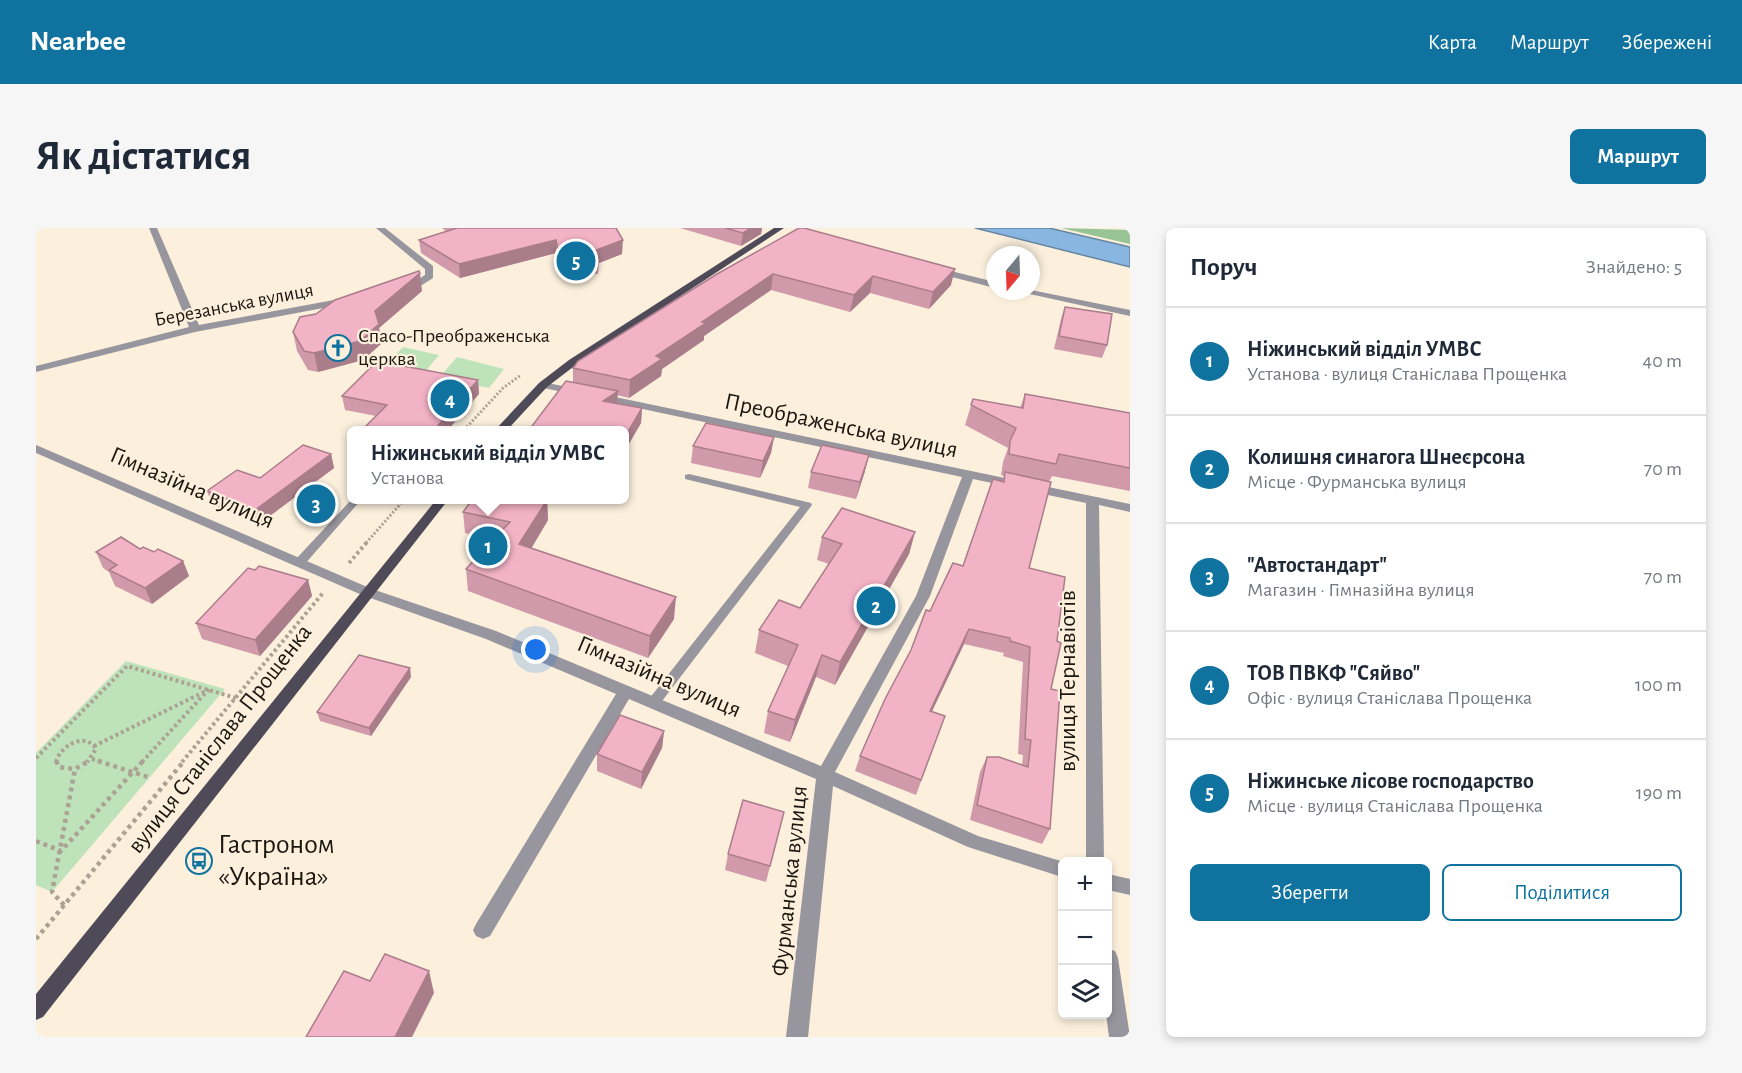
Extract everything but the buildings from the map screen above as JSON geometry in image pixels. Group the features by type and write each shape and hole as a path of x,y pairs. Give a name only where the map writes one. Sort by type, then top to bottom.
{"main road":[{"path":"505,426 543,385 573,362 780,228"},
{"name":"вулиця Станіслава Прощенка","path":"36,1010 439,504"}],"street":[{"path":"153,228 195,329"},
{"path":"380,228 430,268 430,276 424,280 396,290"},
{"path":"926,268 986,283"},
{"path":"1040,295 1130,313"},
{"name":"Березанська вулиця","path":"36,369 195,329 363,298"},
{"name":"Преображенська вулиця","path":"543,385 1130,508"},
{"name":"Гімназійна вулиця","path":"36,449 367,592 491,634 654,702 974,842 1058,868"},
{"name":"Фурманська вулиця","path":"797,1037 825,776 923,596 969,474"},
{"name":"вулиця Тернавіотів","path":"1092,500 1095,857"},
{"path":"483,930 626,691"},
{"path":"1112,883 1130,887"},
{"path":"1108,965 1120,1037"}],"lane":[{"path":"654,702 807,505 690,477"},
{"path":"300,562 352,504"}],"path":[{"path":"36,939 336,577 400,504"},
{"path":"36,758 127,666 237,698"},
{"path":"94,746 209,689"},
{"path":"61,851 209,689"},
{"path":"80,741 91,743 94,746 95,754 92,759 75,770 63,769 56,763 62,749 80,741"},
{"path":"92,759 151,778"},
{"path":"64,905 52,892 75,770"},
{"path":"36,841 61,851"}],"green space":[{"path":"1061,228 1130,230 1130,244"},
{"path":"403,347 439,355 422,375 383,367"},
{"path":"457,357 504,369 489,388 439,378"},
{"path":"126,661 225,689 52,892 36,885 36,753"}],"water":[{"path":"975,228 1049,228 1130,247 1130,267"}],"place":[{"name":"Ніжинське лісове господарство","path":"576,261"},
{"name":"Спасо-Преображенська церква","path":"338,348"},
{"name":"ТОВ ПВКФ \"Сяйво\"","path":"450,399"},
{"name":"\"Автостандарт\"","path":"316,504"},
{"name":"Ніжинський відділ УМВС","path":"488,546"},
{"name":"Колишня синагога Шнеєрсона","path":"876,606"},
{"name":"Гастроном «Україна»","path":"199,861"}]}
